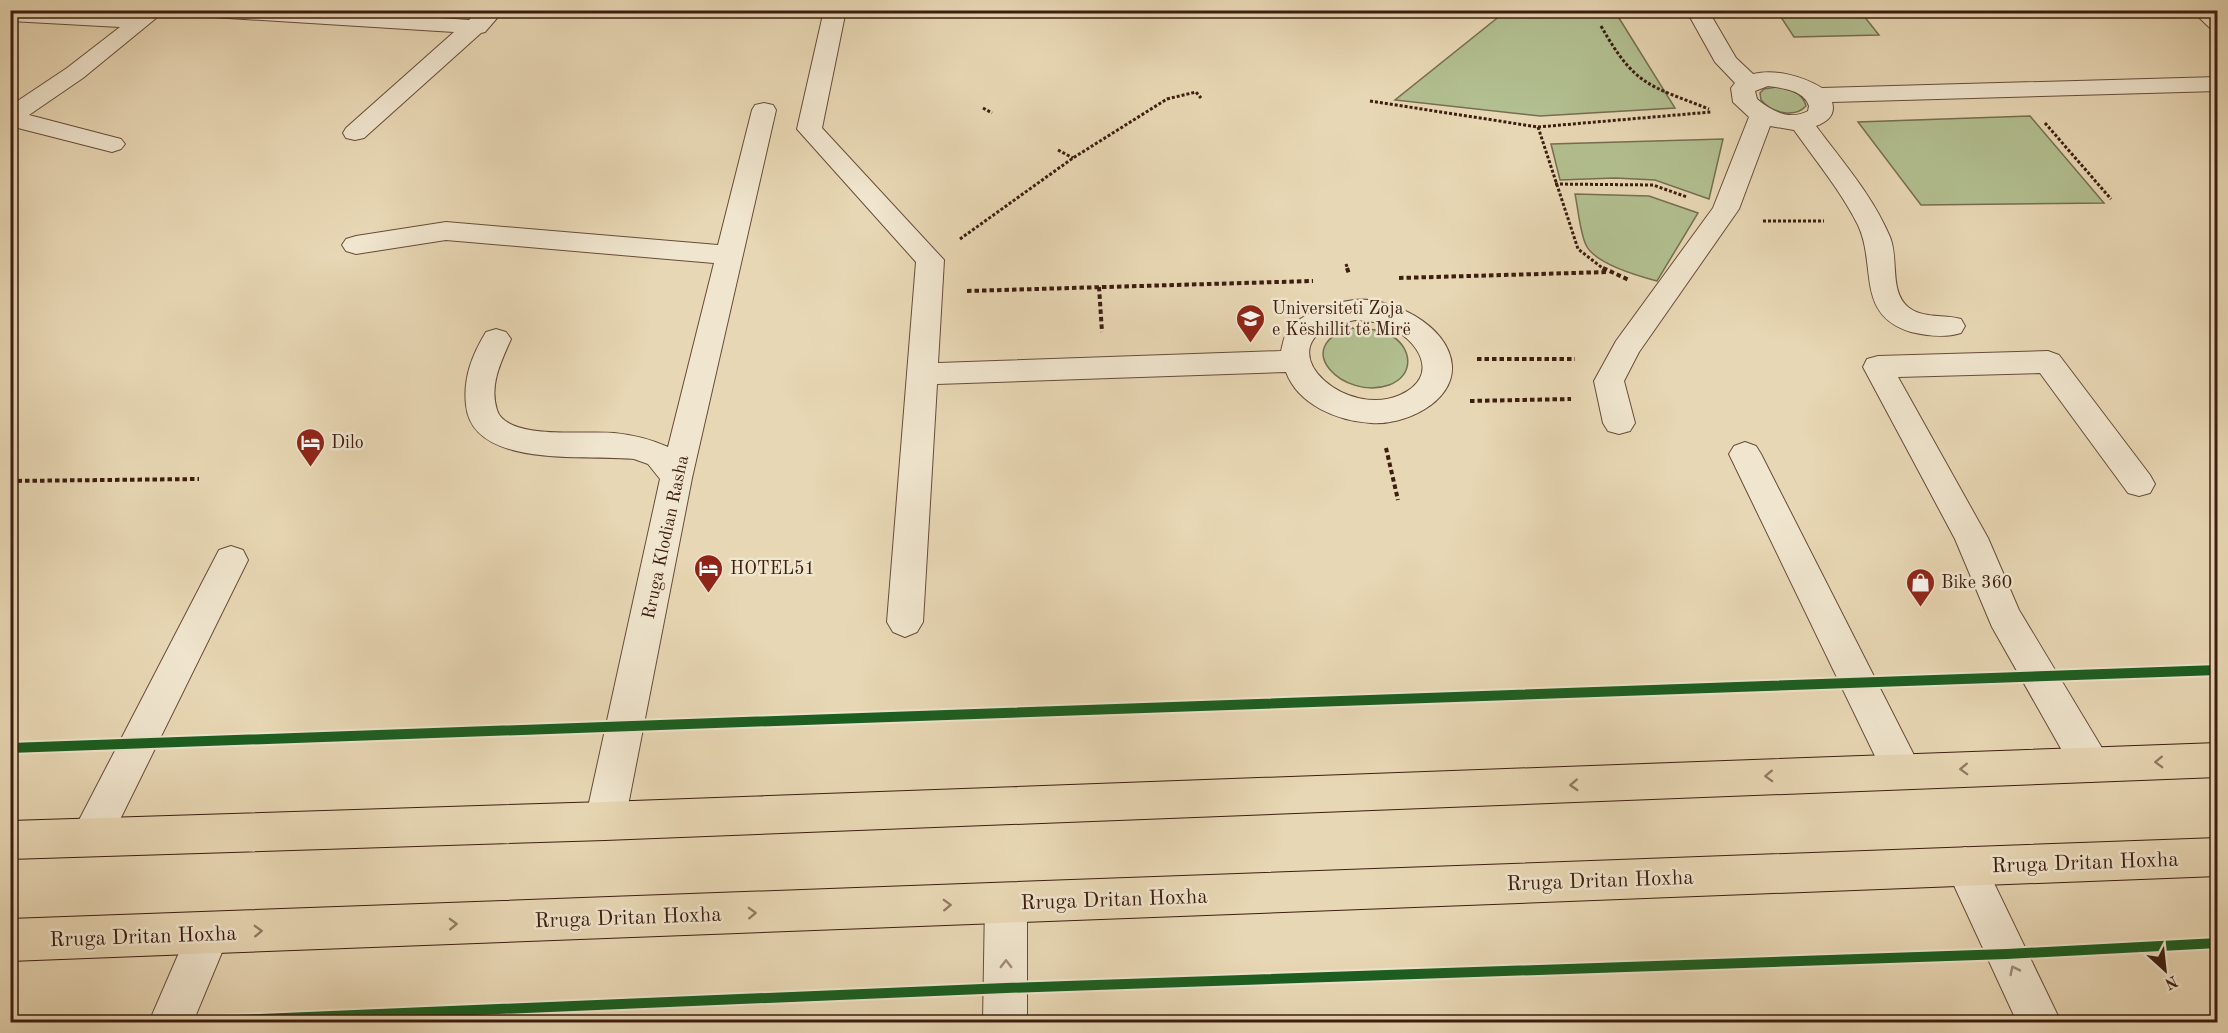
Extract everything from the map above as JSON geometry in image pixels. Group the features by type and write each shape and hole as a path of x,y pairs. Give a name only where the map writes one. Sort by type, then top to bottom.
{"main road":[{"path":"10,840 605,821 2217,760"},
{"name":"Rruga Dritan Hoxha","path":"10,940 2217,857"}],"street":[{"path":"212,10 485,19"},
{"path":"835,10 809,129 930,260 924,374 905,622"},
{"path":"1697,10 1727,62 1749,83"},
{"path":"10,14 148,16"},
{"path":"10,117 75,73 148,16"},
{"path":"355,133 485,19"},
{"path":"1757,80 1781,80 1806,88 1815,95 1821,102 1822,109 1819,116 1801,123 1762,116 1744,102 1743,88 1757,80"},
{"path":"1815,95 2217,84"},
{"name":"Rruga Klodian Rasha","path":"605,821 676,478 764,110"},
{"path":"1616,411 1609,381 1620,359 1726,208 1762,116"},
{"path":"10,117 112,144"},
{"path":"1801,123 1868,219 1882,257 1883,296 1893,310 1919,326 1951,326"},
{"path":"356,245 447,231 730,255"},
{"path":"1356,310 1399,319 1417,330 1430,343 1437,359 1438,375 1431,390 1417,401 1397,409 1377,412 1352,410 1330,402 1313,391 1300,376 1294,361 1295,345 1303,331 1316,320 1334,313 1356,310"},
{"path":"496,339 479,386 480,408 489,424 505,438 533,443 631,445 660,456 676,478"},
{"path":"924,374 1294,361"},
{"path":"2091,765 2004,617 1971,538 1878,367 2048,362 2139,484"},
{"path":"1745,454 1902,771"},
{"path":"91,837 231,560"},
{"path":"1965,866 2039,1023"},
{"path":"1005,1023 1006,903"},
{"path":"171,1023 209,933"}],"path":[{"path":"1370,101 1538,128 1715,112 1656,88 1636,76 1621,59 1601,26"},
{"path":"2017,91 2111,199"},
{"path":"930,260 1073,158 1167,99 1196,92 1201,98"},
{"path":"983,108 992,113"},
{"path":"1538,128 1578,249 1608,272 1665,294"},
{"path":"1058,150 1073,158"},
{"path":"1397,278 1608,272"},
{"path":"928,292 1314,281"},
{"path":"1437,359 1620,359"},
{"path":"1417,401 1616,411"},
{"path":"1377,412 1398,500"},
{"path":"10,481 199,479"}],"green space":[{"path":"1614,10 1675,108 1540,116 1395,100 1506,11"},
{"path":"1777,11 1860,11 1879,35 1794,37"},
{"path":"1777,87 1799,94 1806,106 1789,113 1771,108 1761,100 1760,93 1764,89"},
{"path":"2030,116 2104,203 1921,205 1858,122"},
{"path":"1723,139 1709,199 1655,180 1615,178 1560,180 1551,144"},
{"path":"1575,194 1649,196 1698,213 1657,281 1618,268 1591,252 1582,234"},
{"path":"1352,328 1383,332 1399,341 1407,355 1408,362 1403,375 1397,381 1372,388 1355,385 1341,379 1330,369 1324,358 1324,347 1333,336"}],"cycle path":[{"path":"10,748 2218,670"},
{"path":"188,1022 1006,988 2007,954 2218,943"}],"place":[{"name":"Universiteti Zoja e Këshillit të Mirë","path":"1251,344"},
{"name":"Dilo","path":"310,468"},
{"name":"HOTEL51","path":"709,594"},
{"name":"Bike 360","path":"1920,608"}]}
